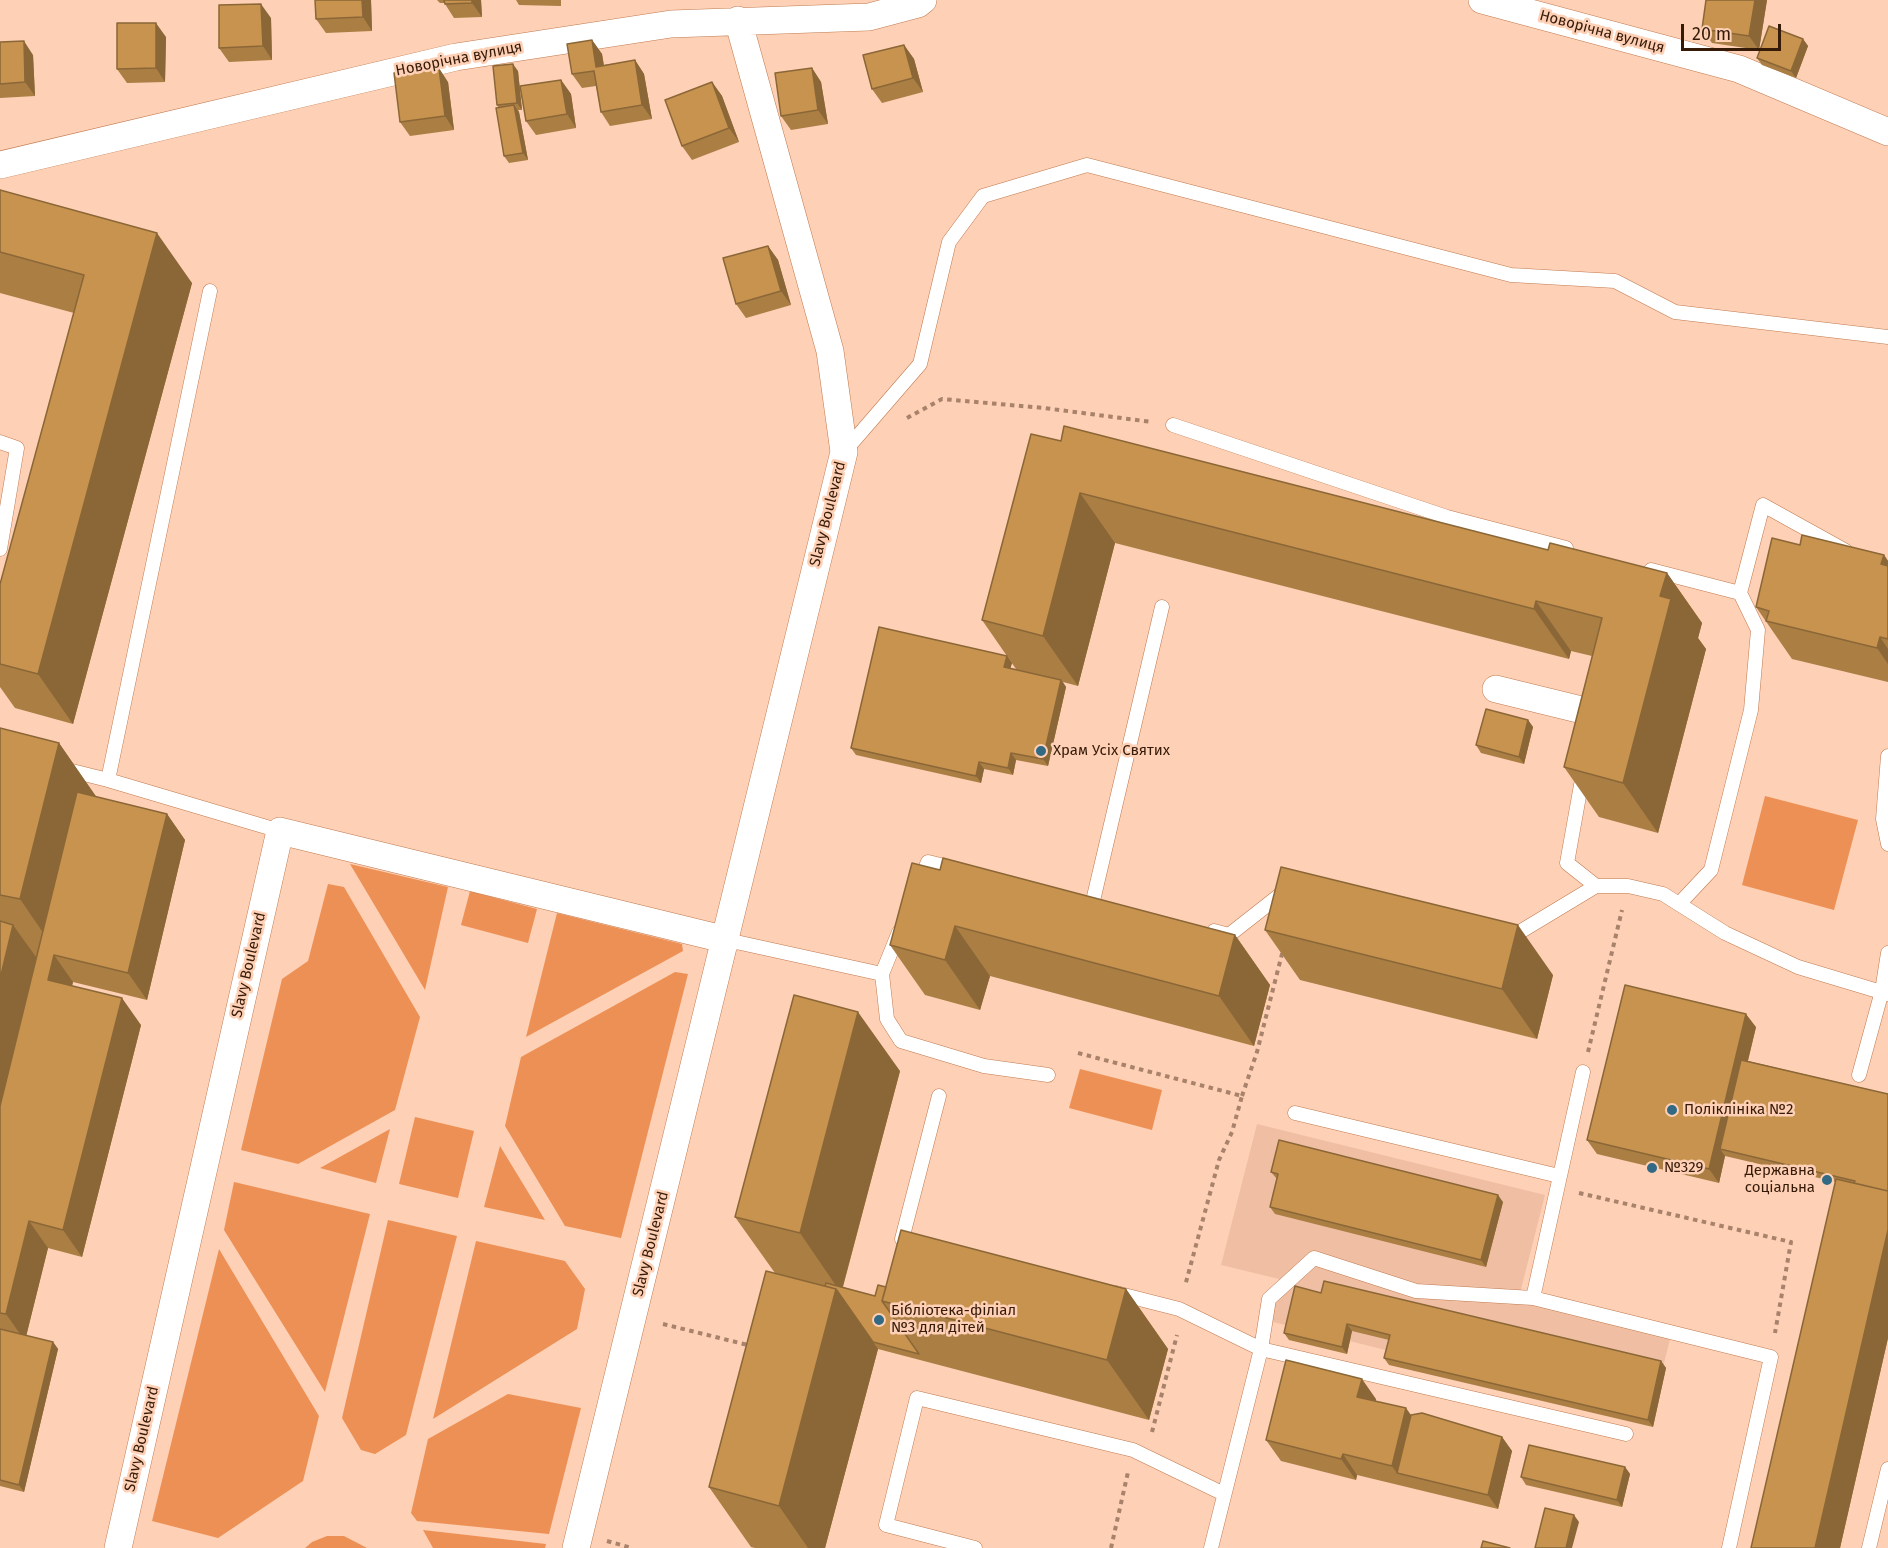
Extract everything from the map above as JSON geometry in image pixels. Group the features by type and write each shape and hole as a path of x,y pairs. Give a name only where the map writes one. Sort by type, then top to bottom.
{"street":[{"name":"Новорічна вулиця","path":"0,165 456,57 671,24 869,17 918,4 923,0"},
{"name":"Новорічна вулиця","path":"1482,0 1739,69 1888,132"},
{"name":"Slavy Boulevard","path":"576,1548 727,940 844,452 830,351 738,20"},
{"path":"1497,689 1593,719"},
{"name":"Slavy Boulevard","path":"118,1548 280,831"},
{"path":"280,831 727,940"}],"lane":[{"path":"844,452 920,364 949,242 983,196 1087,165 1511,275 1616,281 1675,312 1888,337"},
{"path":"108,780 210,291"},
{"path":"1173,425 1447,517 1582,552"},
{"path":"0,442 18,448 0,549"},
{"path":"1680,903 1711,870 1751,710 1758,630 1740,593 1763,505 1861,557"},
{"path":"1638,567 1740,593"},
{"path":"1093,905 1162,607"},
{"path":"1888,756 1883,819 1888,844"},
{"path":"1586,759 1567,863 1596,886"},
{"path":"54,767 108,780 280,831"},
{"path":"915,892 928,862 972,873"},
{"path":"1195,927 1229,935 1301,879"},
{"path":"1495,927 1518,933 1596,886 1628,886 1663,894 1725,933 1798,967 1885,993"},
{"path":"903,923 882,974 887,1019 901,1041 984,1066 1048,1075"},
{"path":"727,940 882,974"},
{"path":"1858,1075 1885,993 1888,953"},
{"path":"1533,1298 1583,1072"},
{"path":"925,1245 902,1239 939,1096"},
{"path":"1295,1113 1557,1182"},
{"path":"1211,1548 1261,1349 1269,1299 1314,1258 1416,1291 1533,1298 1771,1357 1729,1548"},
{"path":"1098,1288 1179,1309 1261,1349 1626,1434"},
{"path":"975,1548 886,1525 917,1398 1133,1450 1224,1494"},
{"path":"1869,1548 1888,1469"}],"path":[{"path":"903,420 942,399 1044,408 1173,425"},
{"path":"1583,1072 1628,886"},
{"path":"1111,1548 1136,1437 1149,1440 1177,1336 1179,1309 1220,1160 1232,1132 1257,1052 1283,948"},
{"path":"1078,1053 1242,1096"},
{"path":"1557,1182 1791,1242 1771,1357"},
{"path":"633,1317 755,1347"}],"shaded area":[{"path":"1765,796 1858,820 1834,910 1742,885"},
{"path":"350,864 448,887 425,990"},
{"path":"328,884 344,887 420,1017 395,1110 298,1164 241,1150 282,979 308,961"},
{"path":"470,891 537,909 528,943 461,925"},
{"path":"557,913 682,944 683,951 526,1037"},
{"path":"675,972 688,974 621,1238 565,1226 505,1126 521,1057"},
{"path":"1080,1069 1162,1090 1152,1130 1069,1108"},
{"path":"415,1117 474,1131 458,1198 399,1184"},
{"path":"1257,1124 1545,1195 1518,1301 1670,1339 1651,1416 1269,1321 1279,1279 1221,1265"},
{"path":"390,1129 376,1183 320,1168"},
{"path":"500,1146 545,1220 484,1207"},
{"path":"234,1182 370,1214 325,1392 224,1230"},
{"path":"388,1220 457,1236 406,1435 375,1454 361,1450 342,1418"},
{"path":"476,1241 565,1261 585,1289 577,1329 433,1419"},
{"path":"219,1249 319,1416 303,1481 218,1538 152,1521"},
{"path":"508,1394 581,1408 549,1534 417,1521 411,1513 428,1439"},
{"path":"423,1530 546,1544 545,1548 433,1548"},
{"path":"327,1536 344,1536 367,1548 305,1548 312,1542"}],"building":[{"path":"315,0 362,0 363,17 316,19"},
{"path":"444,0 472,0 472,3 445,4"},
{"path":"1706,0 1755,0 1749,36 1702,29"},
{"path":"261,4 263,46 219,48 219,5"},
{"path":"117,23 156,23 156,68 117,69"},
{"path":"1769,26 1803,39 1791,71 1757,58"},
{"path":"592,40 596,67 635,60 642,105 601,112 594,71 572,74 567,44"},
{"path":"24,41 25,82 0,84 0,42"},
{"path":"904,45 913,78 872,89 863,55"},
{"path":"513,64 517,103 497,105 493,66"},
{"path":"439,68 445,116 400,122 394,73"},
{"path":"812,68 818,110 781,116 775,73"},
{"path":"561,80 567,114 526,121 520,86"},
{"path":"712,82 729,128 682,146 665,100"},
{"path":"514,105 523,153 504,156 496,108"},
{"path":"0,190 157,233 38,674 0,664 0,584 84,275 0,252"},
{"path":"768,246 781,291 736,304 723,258"},
{"path":"1064,426 1548,550 1550,543 1667,573 1660,596 1671,599 1623,783 1564,767 1602,618 1536,601 1534,609 1080,493 1043,636 982,620 1031,434 1061,441"},
{"path":"1802,535 1884,555 1881,564 1888,566 1888,639 1880,637 1877,648 1766,621 1769,611 1756,607 1772,538 1800,545"},
{"path":"879,627 1007,656 1004,667 1061,680 1043,759 1011,753 1008,768 979,762 976,776 851,748"},
{"path":"1486,709 1528,720 1519,757 1476,745"},
{"path":"0,728 59,743 20,899 0,895"},
{"path":"77,792 167,814 128,973 54,955 48,980 122,998 63,1230 29,1221 6,1314 0,1313 0,1106"},
{"path":"943,858 1235,935 1219,996 955,926 945,960 890,945 912,863 940,870"},
{"path":"1281,867 1518,925 1502,989 1265,930"},
{"path":"0,921 13,925 0,979"},
{"name":"Поліклініка №2","path":"1625,985 1746,1014 1709,1169 1587,1140"},
{"path":"794,995 858,1012 800,1233 735,1217"},
{"name":"Поліклініка №2","path":"1741,1060 1888,1094 1888,1191 1720,1149"},
{"path":"1279,1140 1498,1195 1481,1260 1270,1207 1278,1174 1271,1172"},
{"path":"1836,1179 1888,1191 1888,1230 1815,1548 1751,1548"},
{"path":"901,1230 1126,1289 1107,1360 882,1301"},
{"path":"766,1271 836,1289 779,1506 709,1487"},
{"path":"1324,1281 1661,1361 1648,1420 1384,1358 1390,1335 1347,1324 1342,1347 1284,1333 1295,1286 1321,1293"},
{"path":"826,1283 875,1296 878,1285 886,1287 882,1301 919,1354 873,1342 836,1289 825,1286"},
{"path":"0,1329 53,1342 19,1485 0,1480"},
{"path":"1286,1360 1362,1379 1357,1397 1406,1408 1392,1466 1343,1454 1341,1459 1266,1440"},
{"path":"1422,1413 1502,1437 1488,1495 1397,1473 1411,1415"},
{"path":"1529,1445 1625,1467 1617,1500 1521,1477"},
{"path":"1545,1508 1574,1515 1566,1548 1535,1548"},
{"path":"1483,1541 1510,1548 1481,1548"}],"place":[{"name":"Храм Усіх Святих","path":"1041,751"},
{"name":"Поліклініка №2","path":"1672,1110"},
{"name":"№329","path":"1652,1168"},
{"name":"Державна соціальна","path":"1827,1180"},
{"name":"Бібліотека-філіал №3 для дітей","path":"879,1320"}]}
